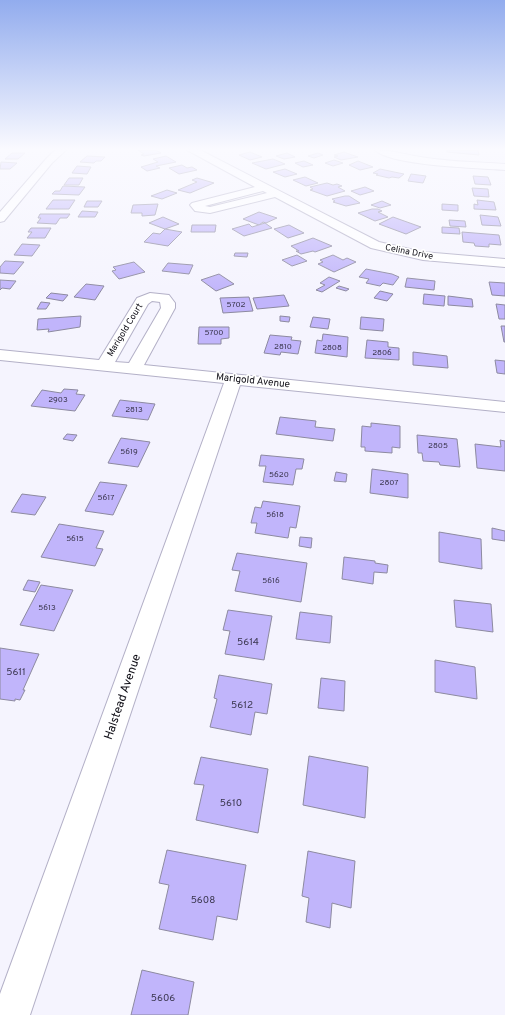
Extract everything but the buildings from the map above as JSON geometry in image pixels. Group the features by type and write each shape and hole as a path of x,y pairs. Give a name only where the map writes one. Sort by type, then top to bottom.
{"street":[{"path":"0,219 18,197"},
{"path":"227,197 196,205 199,209 210,210 262,197"},
{"name":"Celina Drive","path":"282,197 358,237 384,248 404,254 433,258 505,263"},
{"name":"Marigold Court","path":"104,366 142,301 150,297 164,298 168,303 168,308 134,369"},
{"name":"Marigold Avenue","path":"0,355 505,407"},
{"name":"Halstead Avenue","path":"11,1015 234,379"}]}
